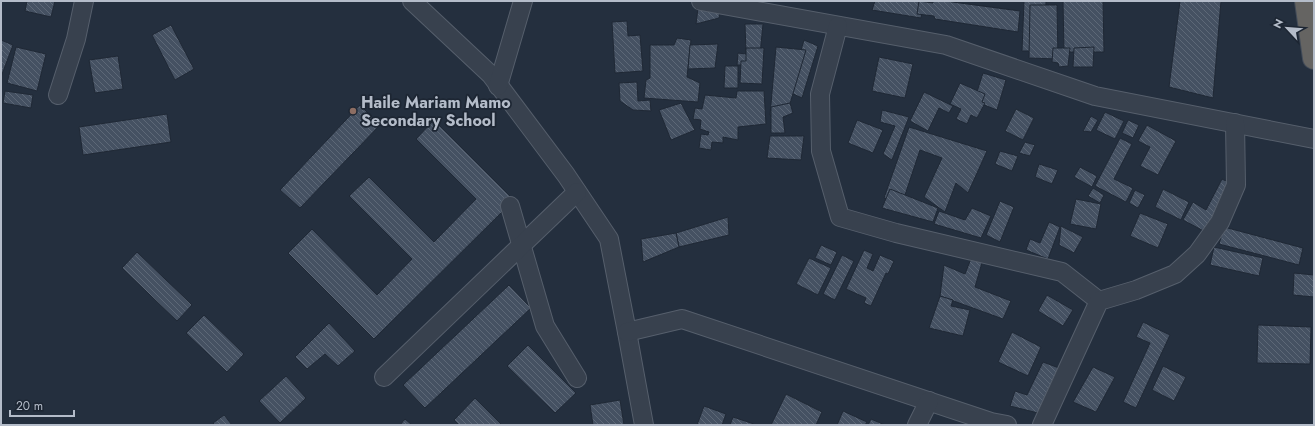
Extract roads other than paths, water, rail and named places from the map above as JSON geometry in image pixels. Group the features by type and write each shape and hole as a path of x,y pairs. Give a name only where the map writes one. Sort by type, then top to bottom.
{"highway":[{"path":"1306,1 1314,58"}],"street":[{"path":"58,95 76,39 84,1"},
{"path":"412,1 491,75 566,175 609,239 628,332 644,425"},
{"path":"498,86 523,1"},
{"path":"701,1 946,45 1095,96 1314,139"},
{"path":"838,26 820,94 820,108 821,151 840,217 903,235 1062,272 1099,301"},
{"path":"1042,425 1099,301 1136,290 1175,274 1198,254 1220,222 1236,185 1236,123"},
{"path":"384,377 577,192"},
{"path":"510,206 545,326 577,378"},
{"path":"628,332 682,319 991,422 1007,425"},
{"path":"918,425 929,401"}],"place":[{"name":"Haile Mariam Mamo Secondary School","path":"353,111"}]}
